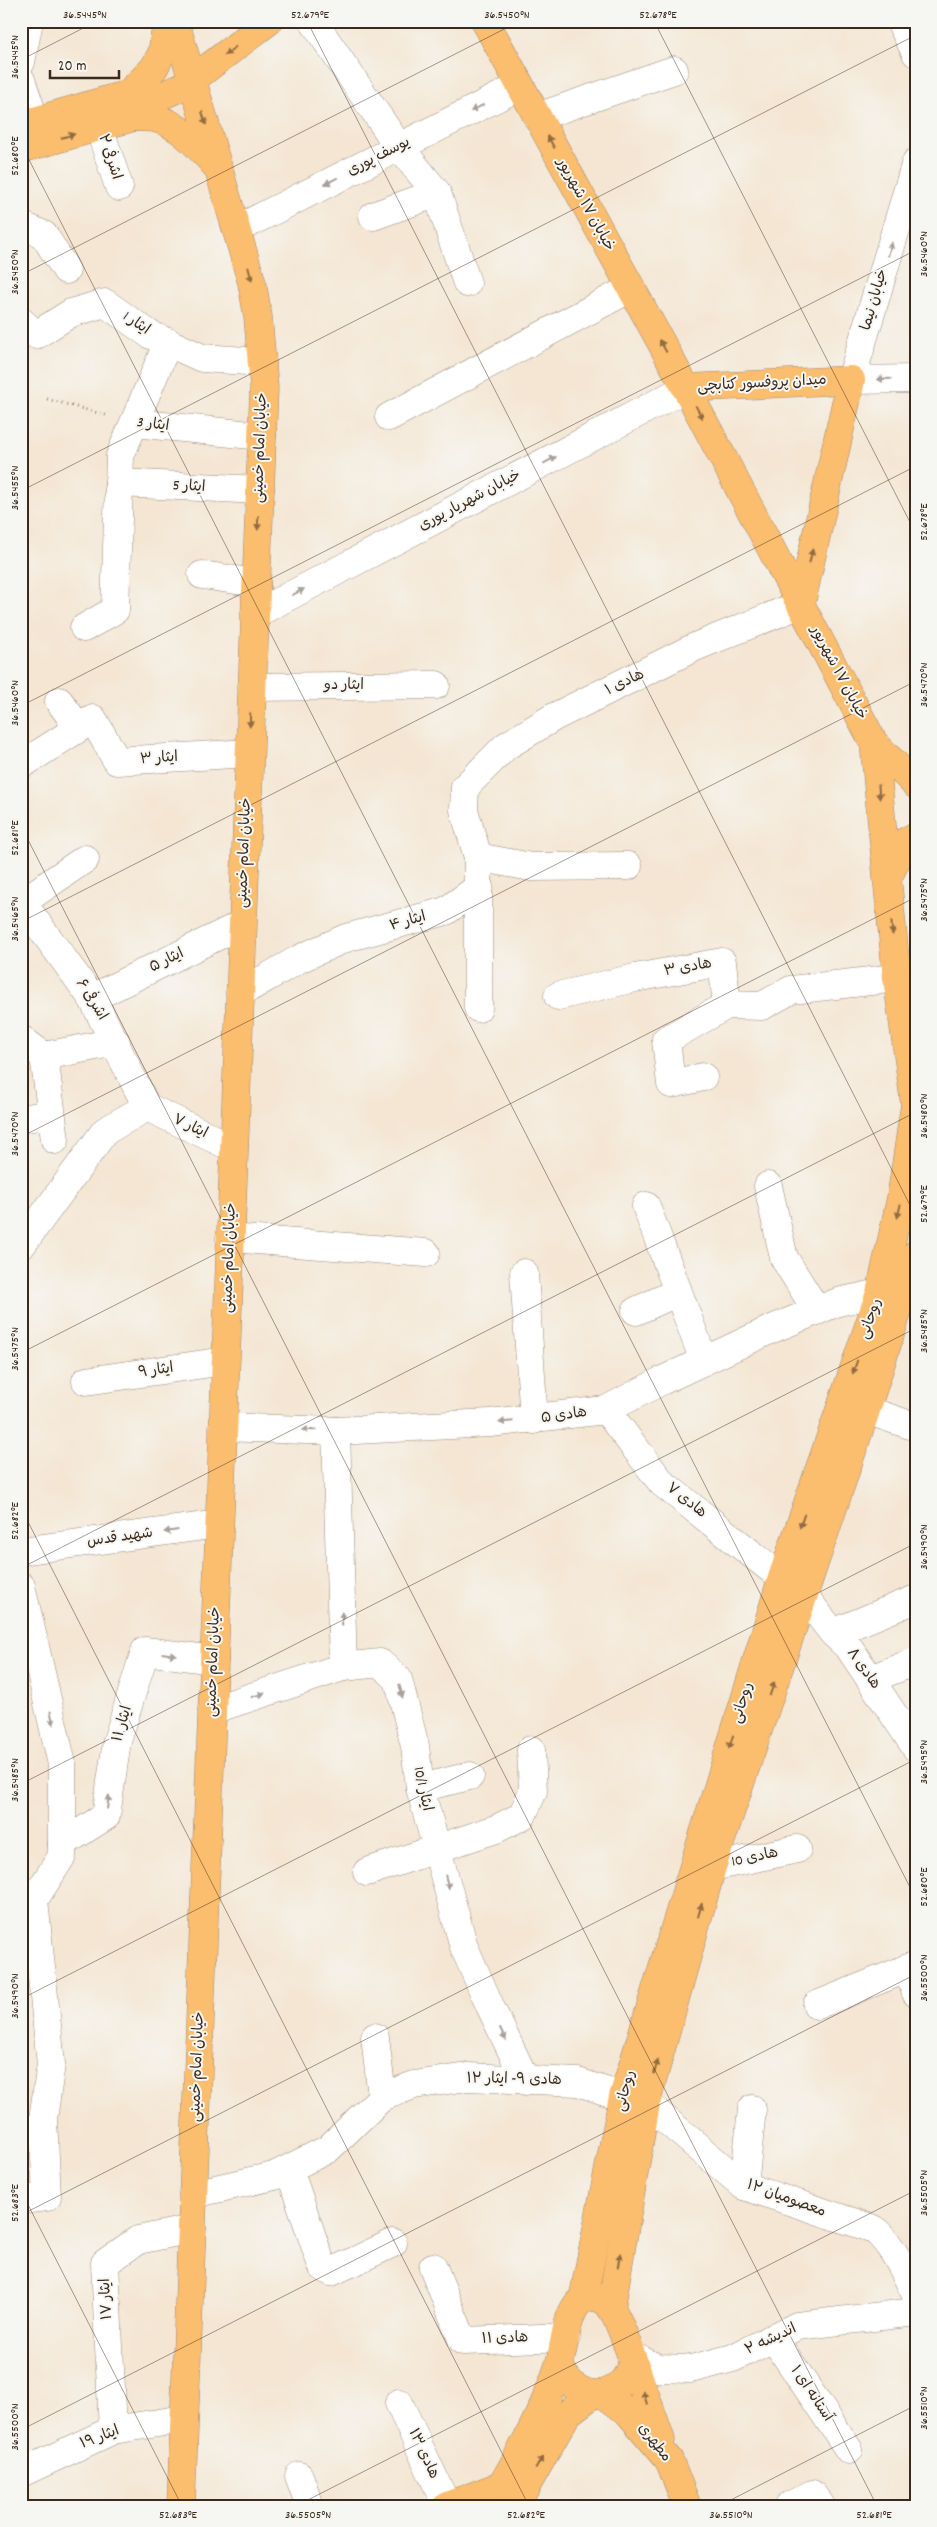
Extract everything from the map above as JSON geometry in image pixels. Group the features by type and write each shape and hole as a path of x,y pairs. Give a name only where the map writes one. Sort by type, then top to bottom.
{"main road":[{"path":"137,104 162,53 167,21"},
{"name":"خیابان امام خمینی","path":"176,21 188,83 220,171 237,229 258,316 264,388 181,2506"},
{"path":"21,149 99,127 137,104 188,83 269,21"},
{"name":"خیابان ۱۷ شهریور","path":"485,21 686,388"},
{"path":"28,123 137,104 155,118 172,126 194,143 220,171"},
{"name":"میدان پروفسور کتابچی","path":"851,380 801,604 686,388 851,380"},
{"name":"خیابان ۱۷ شهریور","path":"801,604 874,743"},
{"path":"874,743 916,785"},
{"name":"روحانی","path":"611,2308 635,2100 804,1596 828,1482 880,1294 901,1198 915,1112 896,978 874,743"},
{"path":"887,879 906,841 916,837"},
{"name":"روحانی","path":"582,2299 635,2100 782,1578 828,1482 866,1410 916,1254"},
{"path":"509,2496 559,2364 571,2315 582,2299 595,2297 605,2300 611,2308 632,2358 646,2402 669,2460"},
{"path":"447,2506 509,2496 567,2414 598,2394 612,2391 627,2378 632,2358"},
{"path":"559,2364 568,2381 575,2388 598,2394"},
{"name":"مطهری","path":"598,2394 627,2412 669,2460 687,2506"}],"street":[{"path":"21,62 29,21"},
{"path":"313,21 399,147 437,192 467,283"},
{"path":"900,21 916,53"},
{"path":"537,118 674,70"},
{"path":"21,80 28,123"},
{"name":"یوسف پوری","path":"237,229 520,86"},
{"name":"اشرفی ۲","path":"99,127 119,188"},
{"name":"خیابان نیما","path":"851,380 916,162"},
{"path":"373,216 437,192"},
{"path":"21,225 44,235 66,270"},
{"path":"389,417 631,288"},
{"name":"ایثار 1","path":"21,321 36,335 71,313 105,303 149,334 202,358 262,362"},
{"path":"84,628 115,610 120,456 168,342"},
{"path":"851,380 916,379"},
{"name":"خیابان شهریار پوری","path":"255,614 686,388"},
{"name":"ایثار 3","path":"134,423 262,436"},
{"name":"ایثار 5","path":"119,483 260,490"},
{"path":"202,574 256,583"},
{"name":"هادی ۱","path":"478,857 464,810 465,787 506,746 554,716 695,647 801,604"},
{"name":"ایثار دو","path":"252,687 436,685"},
{"path":"21,765 86,724 59,701"},
{"name":"ایثار ۳","path":"86,724 117,761 249,753"},
{"path":"478,1008 478,857 531,867 628,866"},
{"path":"22,902 85,859"},
{"name":"ایثار ۴","path":"240,993 299,960 346,938 446,911 479,887"},
{"name":"اشرفی ۶","path":"22,902 92,998 116,1042 147,1107"},
{"name":"ایثار ۵","path":"92,998 242,924"},
{"name":"هادی ۳","path":"558,996 635,978 722,962 727,1005"},
{"path":"703,1077 672,1084 666,1040 727,1005 762,1006 791,990 896,978"},
{"path":"21,1038 44,1056 53,1127 21,1119"},
{"path":"44,1056 116,1042"},
{"path":"21,1246 105,1131 147,1107"},
{"name":"ایثار ۷","path":"147,1107 223,1143 234,1145"},
{"path":"768,1186 784,1258 817,1311"},
{"path":"646,1206 704,1361"},
{"path":"230,1238 426,1253"},
{"path":"524,1273 534,1420"},
{"path":"636,1311 678,1292"},
{"name":"هادی ۵","path":"223,1427 336,1431 534,1420 606,1410 661,1381 772,1329 838,1302 880,1294"},
{"name":"ایثار ۹","path":"86,1381 225,1361"},
{"name":"هادی ۷","path":"606,1410 662,1483 782,1578"},
{"path":"866,1410 916,1427"},
{"path":"336,1431 344,1667"},
{"name":"شهید قدس","path":"21,1551 219,1524"},
{"path":"21,1586 33,1687 62,1764 62,1856 28,1903 51,2064 33,2111 47,2197 21,2200"},
{"name":"هادی ۸","path":"804,1596 833,1633 850,1649 916,1748"},
{"path":"833,1633 916,1599"},
{"name":"ایثار ۱۱","path":"62,1844 106,1816 117,1742 144,1652 214,1660"},
{"path":"871,1679 916,1662"},
{"name":"ایثار 10/1","path":"212,1710 344,1667 380,1663 398,1679 415,1746 420,1788 464,1947 526,2081"},
{"path":"367,1872 437,1847 496,1830 522,1816 533,1791 531,1750"},
{"path":"420,1788 470,1776"},
{"name":"هادی 10","path":"712,1867 797,1849"},
{"path":"817,2005 913,1975"},
{"path":"374,2037 382,2097"},
{"name":"هادی ۹- ایثار ۱۲","path":"193,2194 274,2176 289,2169 328,2149 382,2097 414,2086 468,2078 578,2082 635,2100"},
{"name":"معصومیان ۱۲","path":"635,2100 744,2186 874,2229 890,2247 916,2295"},
{"path":"744,2186 752,2109"},
{"path":"289,2169 322,2266 331,2272 393,2243"},
{"name":"ایثار ۱۷","path":"113,2430 105,2263 138,2240 192,2229"},
{"name":"هادی ۱۱","path":"433,2267 463,2341 566,2337"},
{"name":"اندیشه ۲","path":"632,2358 658,2368 691,2369 733,2358 797,2326 916,2312"},
{"name":"آستانه ای ۱","path":"773,2337 849,2450"},
{"name":"هادی ۱۳","path":"399,2403 447,2506"},
{"name":"ایثار ١٩","path":"21,2473 113,2430 184,2419"},
{"path":"299,2476 310,2506"},
{"path":"789,2506 812,2494 821,2506"}],"path":[{"name":"ایثار 3","path":"47,399 134,423"}]}
